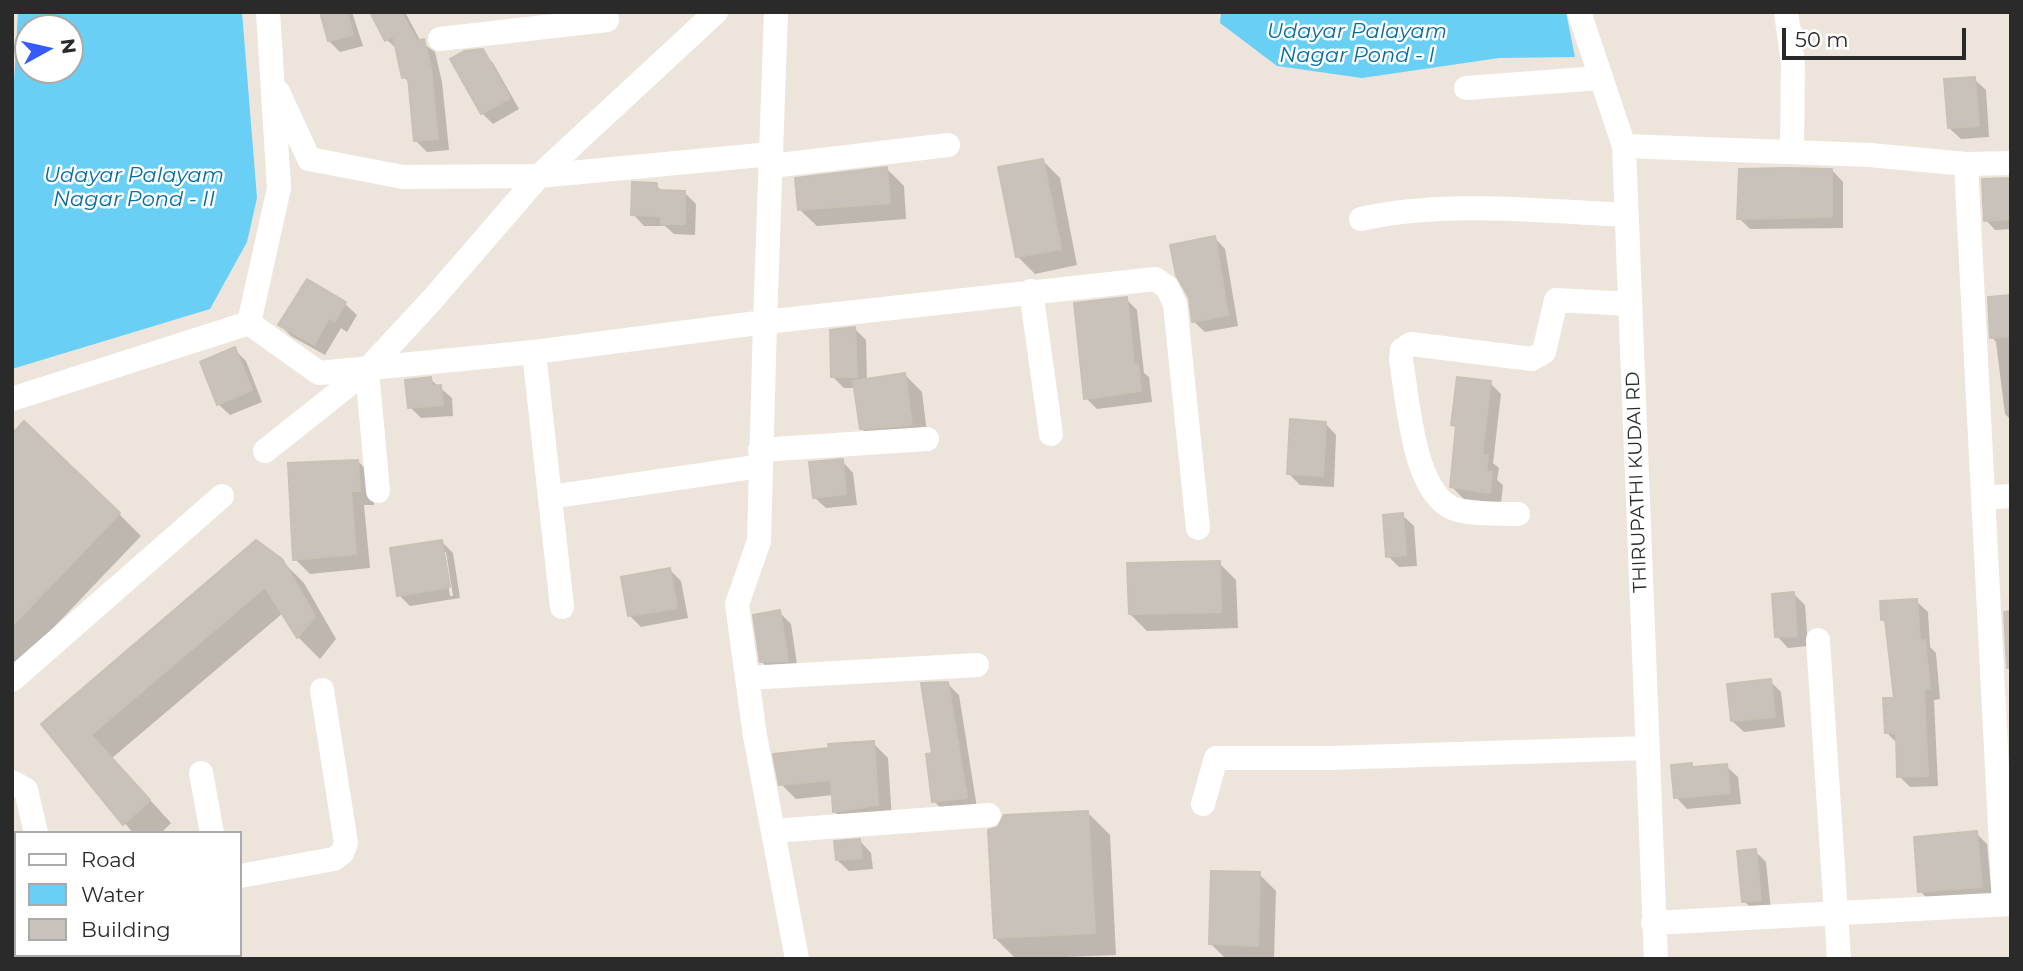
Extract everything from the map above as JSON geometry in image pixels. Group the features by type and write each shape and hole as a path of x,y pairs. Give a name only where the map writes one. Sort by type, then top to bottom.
{"street":[{"path":"248,323 279,188 268,12"},
{"path":"440,39 607,20 605,12"},
{"path":"265,451 367,370 432,301 539,176 716,12"},
{"path":"776,12 759,541 737,604 747,678 797,959"},
{"name":"THIRUPATHI KUDAI RD","path":"1579,12 1624,146 1656,959"},
{"path":"1786,12 1793,64 1792,152"},
{"path":"1466,88 1600,78"},
{"path":"272,80 309,159 403,177 539,176 948,145"},
{"path":"1624,146 1870,155 1966,164 2011,163"},
{"path":"1653,923 2007,904 1966,164"},
{"path":"1361,219 1397,210 1439,209 1627,215"},
{"path":"248,323 318,373 534,352 765,322 1142,278 1155,279 1167,287 1175,304 1198,528"},
{"path":"1031,291 1052,434"},
{"path":"1518,514 1457,510 1441,502 1422,476 1401,360 1402,350 1411,344 1532,359 1544,352 1556,300 1630,304"},
{"path":"12,399 248,323"},
{"path":"534,352 562,607"},
{"path":"367,370 378,491"},
{"path":"550,497 760,458 927,439"},
{"path":"12,680 222,496"},
{"path":"1983,498 2011,496"},
{"path":"1818,640 1839,959"},
{"path":"747,678 976,665"},
{"path":"242,876 334,859 342,853 346,843 322,690"},
{"path":"1203,804 1216,758 1330,758 1647,748"},
{"path":"201,773 212,831"},
{"path":"12,782 26,790 36,831"},
{"path":"773,831 989,815"}],"water":[{"name":"Udayar Palayam Nagar Pond - II","path":"18,12 242,12 257,198 247,242 210,309 12,369 14,83 84,84 84,14"},
{"name":"Udayar Palayam Nagar Pond - I","path":"1221,12 1566,12 1575,57 1499,58 1362,78 1277,66 1220,23"}],"building":[{"path":"320,12 347,12 353,35 328,41"},
{"path":"370,12 401,12 417,41 424,39 431,69 438,139 414,141 408,77 402,78 393,36 385,41"},
{"path":"483,49 510,98 481,114 450,59 464,51"},
{"path":"1975,77 1979,126 1948,128 1944,79"},
{"path":"1043,159 1061,249 1016,257 998,167"},
{"path":"887,167 890,203 798,210 795,178"},
{"path":"1739,169 1832,169 1832,217 1737,219"},
{"path":"2011,178 2011,219 1984,221 1982,179"},
{"path":"632,182 657,183 657,190 685,191 685,224 661,224 661,216 631,215"},
{"path":"1215,236 1228,315 1192,322 1189,298 1176,275 1170,245"},
{"path":"307,279 346,302 335,322 329,318 314,345 278,325"},
{"path":"2011,295 2011,336 1990,338 1988,297"},
{"path":"1127,297 1134,365 1138,364 1141,391 1084,399 1074,303"},
{"path":"855,327 857,377 831,377 830,330"},
{"path":"235,347 252,390 217,405 200,362"},
{"path":"905,373 912,425 860,429 853,381"},
{"path":"431,377 432,386 441,385 443,405 408,408 405,380"},
{"path":"1457,377 1491,381 1482,455 1488,455 1486,472 1492,472 1490,493 1450,487 1456,426 1451,425"},
{"path":"1290,419 1326,422 1323,476 1287,474"},
{"path":"24,421 120,513 12,626 12,434"},
{"path":"843,459 846,494 813,498 809,462"},
{"path":"358,460 360,491 351,491 356,554 293,560 288,463"},
{"path":"1403,513 1406,555 1386,557 1383,515"},
{"path":"256,540 282,559 315,616 297,638 265,587 91,735 150,800 123,825 41,724"},
{"path":"442,540 450,587 397,596 390,548"},
{"path":"1220,561 1221,612 1129,614 1127,563"},
{"path":"670,568 677,608 628,616 621,577"},
{"path":"1794,592 1797,636 1775,637 1772,594"},
{"path":"1917,599 1920,641 1925,640 1930,688 1924,689 1928,776 1897,777 1896,733 1885,733 1883,698 1894,698 1885,620 1881,620 1880,601"},
{"path":"780,610 788,661 760,662 753,615"},
{"path":"2011,611 2011,668 2007,668 2004,612"},
{"path":"1771,679 1775,717 1731,721 1727,684"},
{"path":"948,682 967,798 932,802 926,754 932,753 921,683"},
{"path":"874,741 878,805 833,812 831,780 779,785 773,754 829,748 828,744"},
{"path":"1692,763 1692,767 1727,764 1730,793 1674,798 1671,765"},
{"path":"1088,811 1095,933 994,938 988,830 998,827 1004,815"},
{"path":"1977,831 1982,887 1918,892 1914,837"},
{"path":"860,839 862,858 836,860 834,841"},
{"path":"1756,849 1761,900 1742,902 1737,851"},
{"path":"1211,871 1260,872 1258,946 1209,944"}]}
